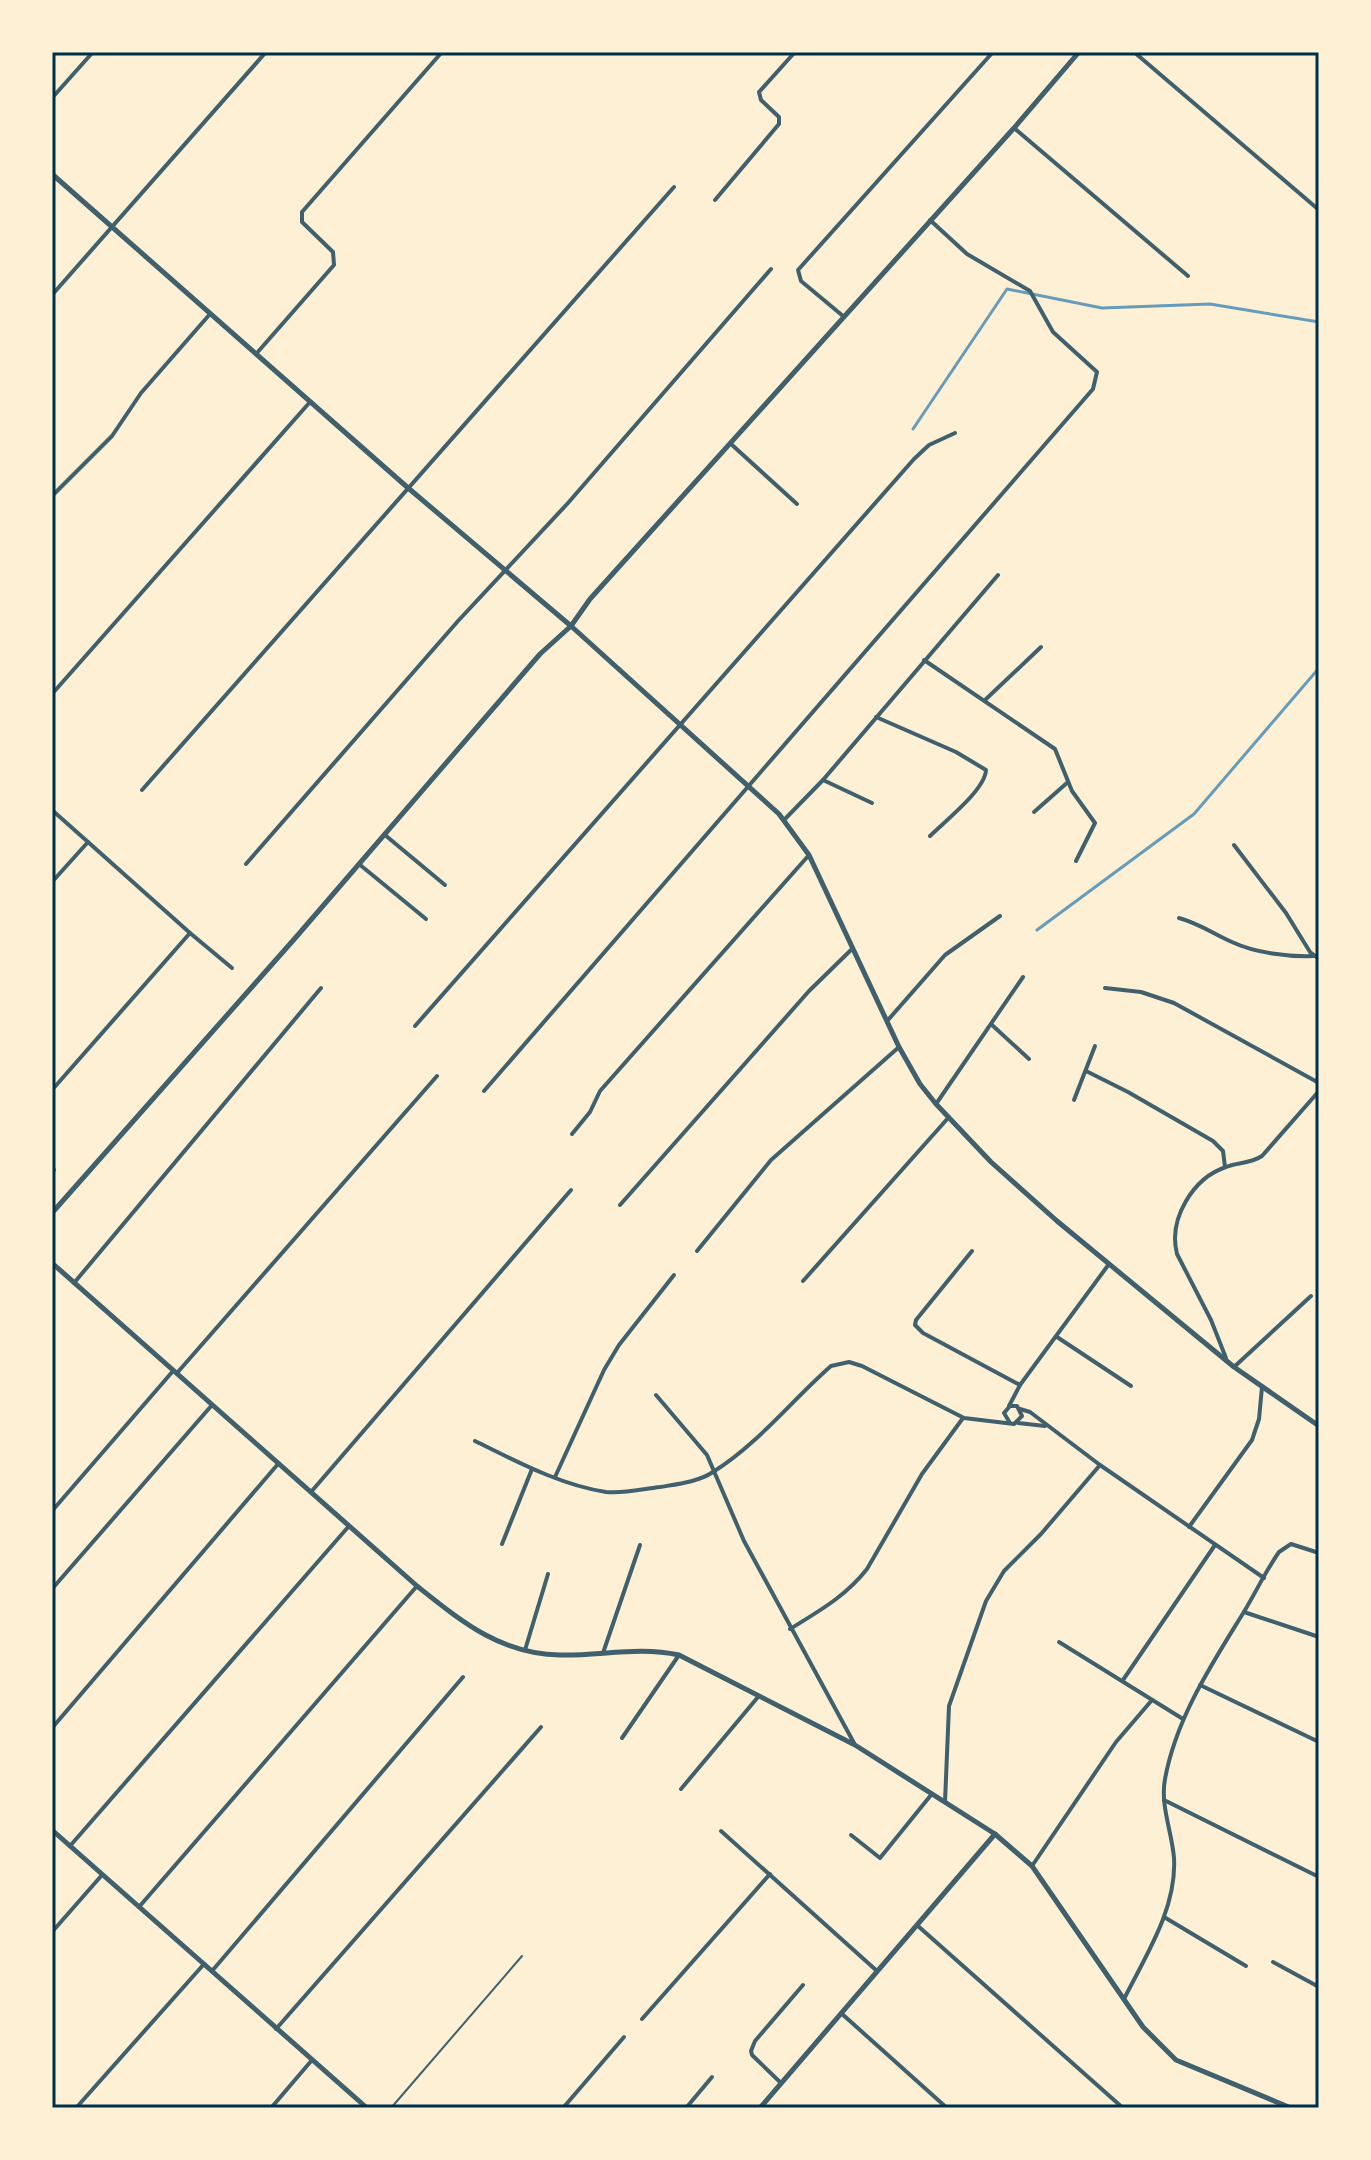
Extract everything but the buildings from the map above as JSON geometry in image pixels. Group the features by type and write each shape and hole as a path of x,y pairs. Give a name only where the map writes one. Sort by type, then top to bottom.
{"street":[{"path":"52,98 93,52"},
{"path":"52,295 266,52"},
{"path":"256,354 335,263 333,252 302,222 302,212 442,52"},
{"path":"715,200 779,124 779,117 761,100 759,92 795,52"},
{"path":"843,316 801,281 798,270 993,52"},
{"path":"52,1213 540,654 571,626 590,599 1079,52"},
{"path":"1134,52 1319,210"},
{"path":"1014,128 1188,276"},
{"path":"52,174 407,487 571,626 784,820 809,855 899,1047 920,1084 936,1104 991,1162 1109,1264 1227,1362 1319,1426"},
{"path":"142,790 674,187"},
{"path":"484,1091 1093,389 1097,372 1060,340 1030,291 967,254 930,220"},
{"path":"246,864 568,503 771,269"},
{"path":"52,496 112,436 141,393 210,314"},
{"path":"52,694 310,401"},
{"path":"415,1026 921,450 955,433"},
{"path":"730,443 797,504"},
{"path":"784,820 823,780 998,575"},
{"path":"985,700 1041,647"},
{"path":"924,660 1055,749 1068,782 1095,823 1076,861"},
{"path":"876,717 956,752 986,770 976,790 930,836"},
{"path":"823,780 872,803"},
{"path":"1034,812 1068,782"},
{"path":"52,810 232,968"},
{"path":"385,835 445,885"},
{"path":"52,882 88,842"},
{"path":"1234,845 1317,958"},
{"path":"572,1134 590,1112 600,1091 809,855"},
{"path":"359,864 426,919"},
{"path":"888,1020 945,955 1000,916"},
{"path":"1179,918 1235,944 1317,958"},
{"path":"52,1090 190,933"},
{"path":"620,1205 809,991 854,947"},
{"path":"936,1104 1023,977"},
{"path":"74,1283 321,988"},
{"path":"1105,988 1141,992 1174,1003 1319,1083"},
{"path":"992,1025 1029,1059"},
{"path":"1074,1100 1095,1046"},
{"path":"697,1251 771,1160 899,1047"},
{"path":"1086,1071 1213,1141 1223,1151 1225,1167"},
{"path":"52,1511 437,1076"},
{"path":"1227,1362 1175,1244 1176,1229 1192,1191 1208,1175 1225,1167 1253,1162 1262,1156 1319,1091"},
{"path":"803,1281 949,1117"},
{"path":"311,1492 571,1190"},
{"path":"972,1251 916,1320 915,1327 1019,1388"},
{"path":"52,1263 417,1586 485,1637 525,1650 559,1655 657,1650 679,1655 855,1745 995,1834 1032,1866 1143,2027 1176,2060 1291,2108"},
{"path":"1010,1423 1005,1417 1007,1408 1019,1388 1109,1264"},
{"path":"555,1477 604,1370 619,1345 674,1275"},
{"path":"1234,1367 1311,1296"},
{"path":"1057,1337 1131,1386"},
{"path":"475,1441 555,1477 605,1491 620,1492 701,1479 714,1472 831,1366 840,1362 862,1366 964,1418 1047,1426"},
{"path":"1189,1527 1252,1440 1259,1419 1262,1387"},
{"path":"1017,1423 1022,1416 1018,1408 1019,1388"},
{"path":"656,1395 695,1439 714,1472 744,1541 855,1745"},
{"path":"52,1589 212,1405"},
{"path":"989,1419 1007,1408 1030,1412 1100,1465 1264,1578"},
{"path":"790,1629 836,1601 856,1583 922,1474 964,1418"},
{"path":"52,1728 278,1464"},
{"path":"945,1803 949,1706 986,1601 1004,1571 1041,1534 1100,1465"},
{"path":"502,1544 533,1468"},
{"path":"70,1846 349,1526"},
{"path":"603,1653 640,1545"},
{"path":"1123,1680 1215,1545"},
{"path":"1124,1999 1164,1917 1175,1874 1164,1782 1183,1719 1200,1685 1285,1545 1296,1545 1319,1553"},
{"path":"525,1650 548,1574"},
{"path":"139,1907 417,1586"},
{"path":"1244,1612 1319,1637"},
{"path":"1059,1642 1183,1719"},
{"path":"622,1738 679,1655"},
{"path":"212,1971 463,1677"},
{"path":"1200,1685 1319,1742"},
{"path":"681,1789 758,1697"},
{"path":"1032,1866 1110,1751 1152,1700"},
{"path":"276,2029 541,1727"},
{"path":"851,1835 880,1858 931,1795"},
{"path":"1164,1800 1319,1877"},
{"path":"52,1830 367,2108"},
{"path":"721,1831 877,1971"},
{"path":"764,2106 995,1834"},
{"path":"642,2019 770,1874"},
{"path":"52,1932 102,1875"},
{"path":"1164,1917 1246,1966"},
{"path":"918,1926 1123,2108"},
{"path":"1273,1962 1319,1987"},
{"path":"76,2108 204,1964"},
{"path":"781,2083 751,2051 755,2041 803,1985"},
{"path":"841,2013 947,2108"},
{"path":"563,2108 624,2037"},
{"path":"271,2108 312,2060"},
{"path":"686,2108 712,2077"}],"lane":[{"path":"391,2108 522,1956"}],"waterway":[{"path":"913,429 1007,289 1102,308 1210,304 1319,322"},
{"path":"1037,930 1194,814 1319,668"}]}
